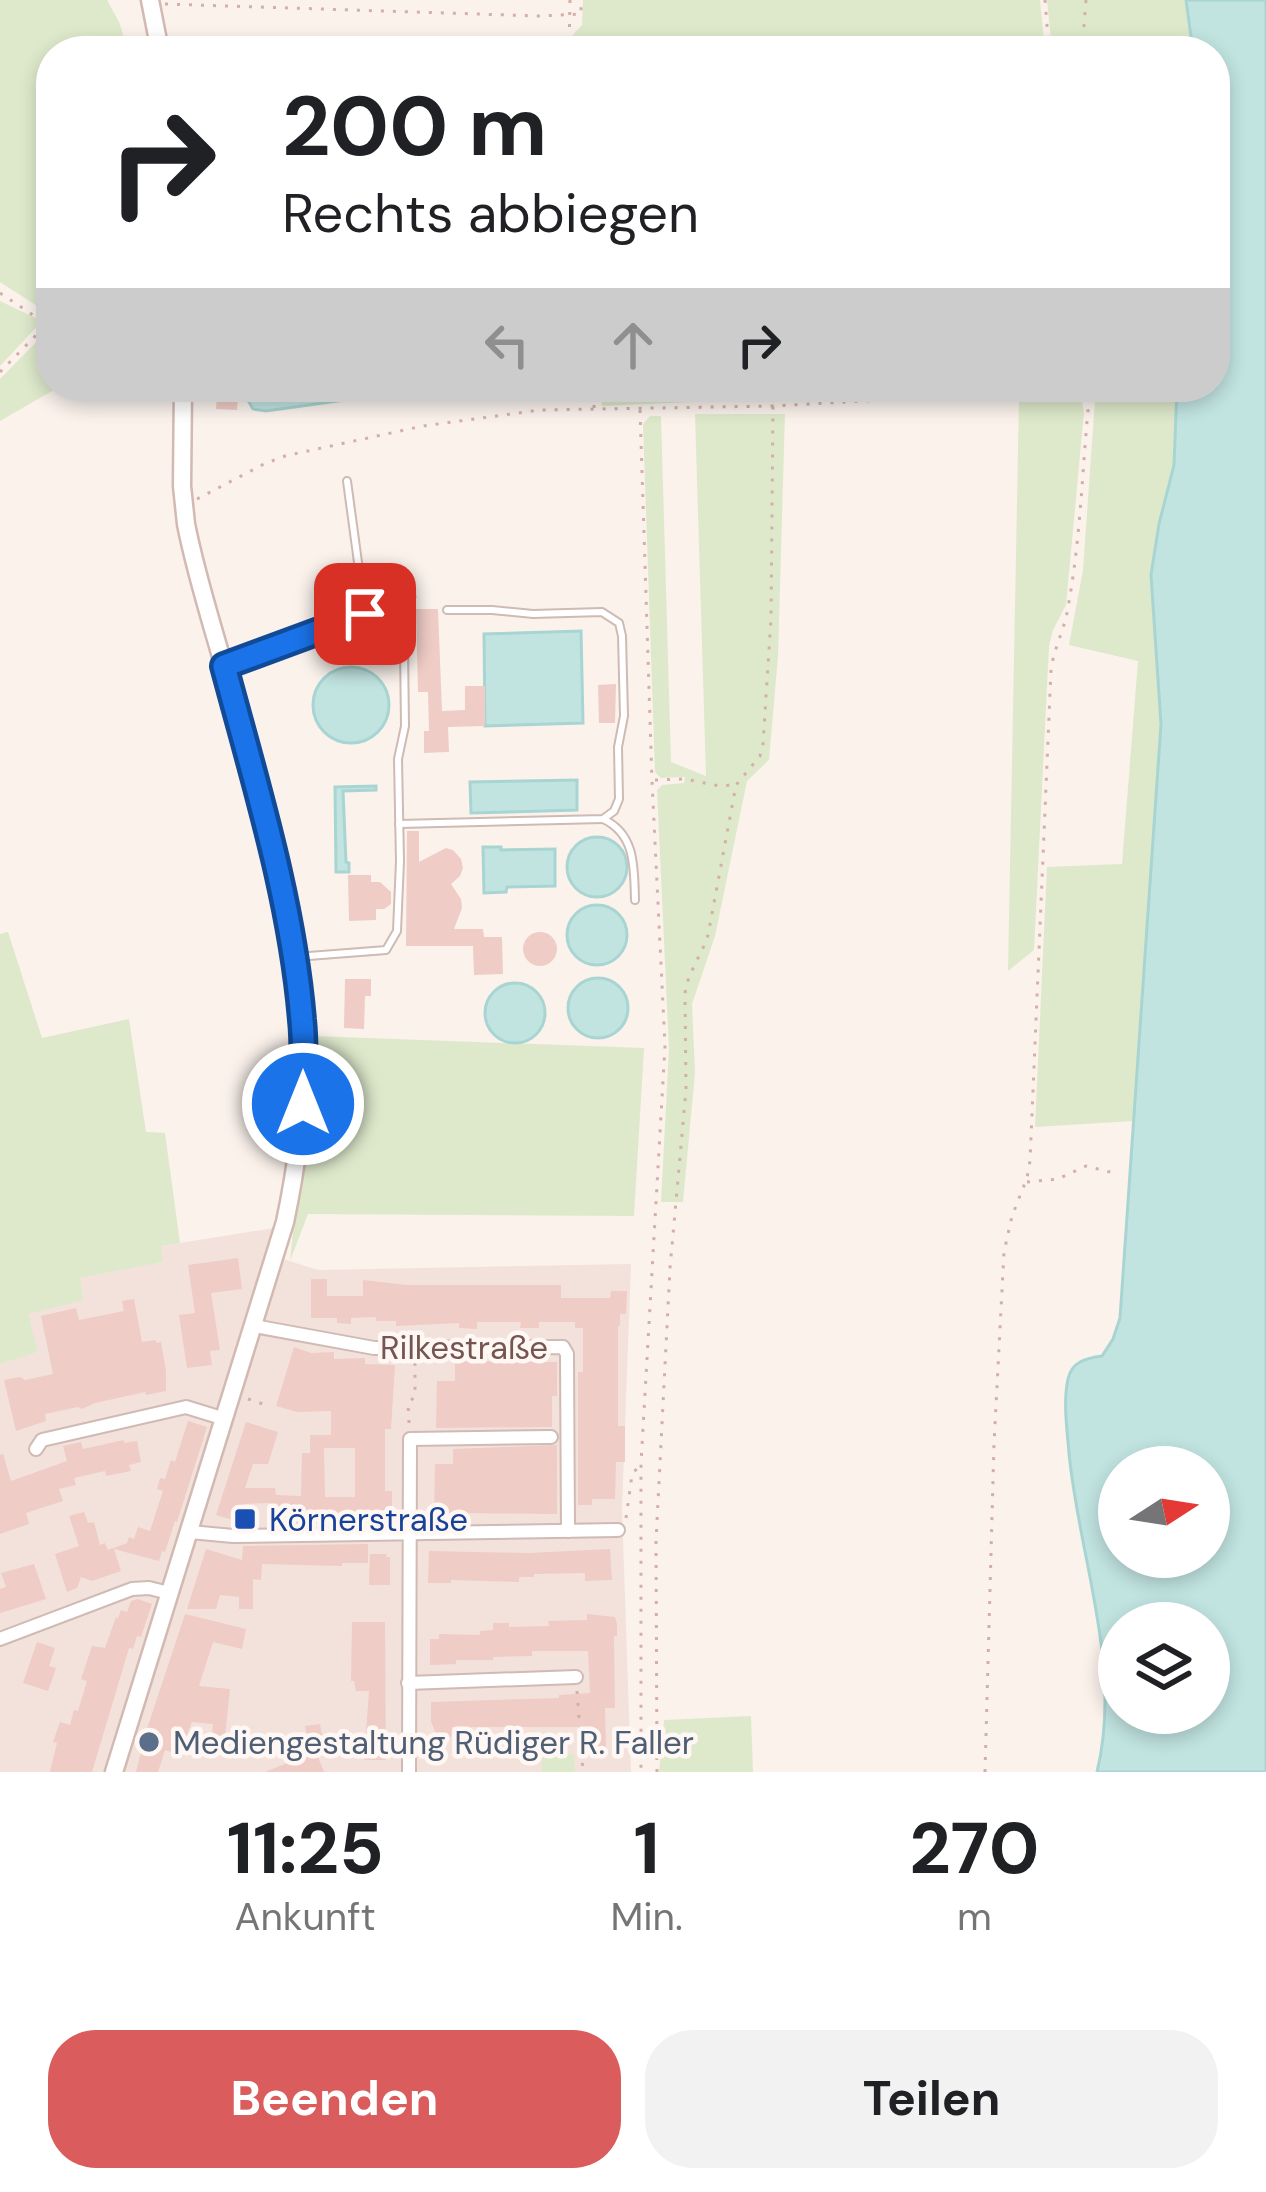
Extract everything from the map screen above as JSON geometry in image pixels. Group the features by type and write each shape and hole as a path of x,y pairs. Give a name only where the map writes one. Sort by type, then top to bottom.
{"street":[{"path":"151,2 157,36"},
{"path":"114,1772 285,1222 300,1138 302,1021 293,957 260,798 192,551 183,496 182,402"},
{"name":"Rilkestraße","path":"254,1326 355,1345 566,1349 568,1531"},
{"path":"36,1449 42,1439 186,1407 225,1419"},
{"path":"409,1772 410,1438 551,1437"},
{"path":"190,1532 233,1536 618,1530"},
{"path":"0,1639 132,1589 169,1593"},
{"path":"408,1683 577,1677"}],"lane":[{"path":"347,481 365,614"},
{"path":"447,610 602,612 619,623 624,716 617,747 619,799 603,819"},
{"path":"224,666 365,614 388,616 403,636 405,726 398,759 397,931 386,950 293,957"},
{"path":"399,824 603,819 615,824 628,842 635,900"}],"path":[{"path":"569,36 570,0"},
{"path":"151,2 569,16 580,14 581,0"},
{"path":"1045,0 1048,36"},
{"path":"1083,36 1086,0"},
{"path":"0,293 36,317"},
{"path":"0,372 36,338"},
{"path":"166,402 182,412"},
{"path":"594,402 594,410"},
{"path":"183,496 285,456 461,420 540,410 846,402"},
{"path":"985,1772 1004,1252 1025,1182 1031,1137 1051,670 1072,581 1086,402"},
{"path":"657,1772 656,1541 671,1253 686,1090 685,994 708,934 736,785 760,756 763,744 772,619 773,406"},
{"path":"640,410 665,1065 641,1463 641,1772"},
{"path":"652,781 685,778 736,785"},
{"path":"1025,1182 1058,1179 1085,1166 1118,1174"},
{"path":"410,1438 408,1404 415,1396 416,1349"},
{"path":"618,1530 627,1516 632,1475 641,1463"},
{"path":"577,1677 583,1772"}],"shaded area":[{"path":"274,1228 267,1254 318,1270 631,1264 622,1509 631,1772 0,1772 0,1364 37,1352 27,1314 79,1278 162,1262 161,1246"}],"green space":[{"path":"0,0 107,0 123,36 36,36 36,305 0,282"},
{"path":"583,0 1040,0 1044,36 572,36 582,25"},
{"path":"1047,0 1186,0 1191,36 1051,36"},
{"path":"0,301 36,318 36,327 0,366"},
{"path":"36,342 36,400 0,421 0,379"},
{"path":"602,402 692,402 602,406"},
{"path":"1019,402 1082,402 1066,605 1049,646 1034,950 1008,971"},
{"path":"1095,402 1176,402 1174,465 1151,575 1161,724 1133,1121 1035,1127 1047,867 1122,864 1138,661 1069,645 1083,570"},
{"path":"695,414 785,414 778,656 769,760 747,781 715,936 692,1004 695,1073 683,1202 661,1202 669,1049 657,790 684,783 685,777 661,778 655,772 643,424 650,416 661,416 671,762 706,776"},
{"path":"8,932 42,1038 129,1019 146,1132 165,1133 180,1243 161,1246 163,1262 80,1278 83,1300 28,1314 38,1352 0,1364 0,934"},
{"path":"313,1036 644,1048 634,1216 308,1214 290,1261"},
{"path":"751,1716 753,1772 659,1772 664,1720"},
{"path":"574,1754 575,1772 542,1772 541,1756"}],"water":[{"path":"1186,0 1266,0 1266,1772 1097,1772 1104,1734 1230,1734 1230,1602 1098,1602 1098,1620 1067,1435 1068,1379 1077,1364 1102,1356 1120,1318 1161,724 1151,575 1174,465 1176,402 1230,402 1230,36 1191,36"},
{"path":"249,402 330,402 266,411 253,409"},
{"path":"581,631 583,723 485,726 484,634"},
{"path":"351,667 378,678 389,705 378,732 351,743 324,732 313,705 324,678"},
{"path":"577,780 577,810 471,813 470,782"},
{"path":"376,786 376,790 343,791 349,872 336,872 335,787"},
{"path":"597,837 618,846 627,867 618,888 597,897 576,888 567,867 576,846"},
{"path":"483,847 555,849 555,886 507,887 506,892 484,893"},
{"path":"597,905 618,914 627,935 618,956 597,965 576,956 567,935 576,914"},
{"path":"598,978 619,987 628,1008 619,1029 598,1038 577,1029 568,1008 577,987"},
{"path":"515,983 536,992 545,1013 536,1034 515,1043 494,1034 485,1013 494,992"}],"building":[{"path":"216,402 238,402 237,410 216,409"},
{"path":"412,577 417,598 371,606 370,594 393,593 390,581"},
{"path":"416,609 438,609 442,711 465,710 465,686 485,686 485,726 448,727 449,752 424,753 428,692 418,692"},
{"path":"616,684 615,723 599,723 598,685"},
{"path":"407,831 419,831 419,862 446,848 461,859 460,876 451,884 462,908 454,929 483,929 484,937 502,937 503,974 474,975 473,946 406,946"},
{"path":"348,875 371,875 371,882 380,882 391,892 391,904 376,909 376,920 349,921"},
{"path":"540,932 552,937 557,949 552,961 540,966 528,961 523,949 528,937"},
{"path":"345,979 371,979 364,1029 344,1028"},
{"path":"238,1258 242,1289 211,1293 220,1350 210,1351 212,1365 187,1368 179,1315 195,1313 188,1265"},
{"path":"311,1279 327,1279 327,1296 363,1296 363,1280 407,1285 561,1285 561,1298 610,1298 611,1291 627,1291 626,1314 620,1314 618,1326 618,1426 625,1426 625,1462 616,1462 615,1499 592,1499 592,1505 578,1505 578,1372 583,1372 583,1328 575,1328 575,1322 539,1322 539,1328 520,1328 521,1322 477,1322 477,1329 459,1328 459,1323 396,1326 396,1321 376,1321 376,1317 337,1323 337,1318 311,1318"},
{"path":"134,1299 142,1342 161,1342 166,1391 45,1414 46,1421 16,1431 4,1380 53,1374 41,1316 76,1308 79,1320 124,1311 122,1301"},
{"path":"294,1347 311,1353 334,1352 334,1359 365,1358 365,1364 395,1365 391,1429 385,1429 385,1491 392,1491 392,1518 373,1518 373,1512 344,1513 344,1524 279,1525 280,1508 270,1508 270,1503 244,1504 233,1520 216,1515 246,1422 278,1432 268,1464 253,1464 245,1488 275,1488 276,1495 301,1496 302,1453 310,1453 310,1435 331,1435 331,1411 297,1412 276,1406","holes":["324,1448 355,1448 355,1497 325,1497"]},
{"path":"455,1361 557,1362 552,1427 436,1428 437,1381 455,1381"},
{"path":"188,1421 207,1427 177,1522 159,1561 114,1549 121,1571 92,1581 81,1577 77,1588 67,1592 55,1554 79,1546 69,1516 84,1512 88,1523 94,1522 100,1545 105,1543 108,1550 127,1543 129,1537 134,1539 138,1527 150,1531 163,1491 157,1489 160,1478 165,1479 171,1460 175,1462"},
{"path":"137,1441 141,1462 129,1465 131,1471 74,1478 76,1485 59,1489 63,1501 26,1513 29,1524 0,1534 0,1455 11,1481 67,1461 63,1446 81,1442 83,1449"},
{"path":"557,1445 557,1514 434,1513 435,1464 453,1464 453,1449"},
{"path":"368,1544 368,1563 262,1564 261,1580 253,1579 253,1609 239,1609 239,1597 220,1595 216,1609 187,1609 206,1549 242,1560 243,1546"},
{"path":"610,1549 612,1580 585,1581 585,1573 534,1574 519,1577 519,1582 428,1583 429,1551"},
{"path":"370,1554 390,1557 390,1585 369,1585"},
{"path":"34,1564 46,1599 0,1613 0,1589 6,1587 1,1573"},
{"path":"138,1599 152,1604 141,1637 129,1648 92,1772 50,1772 60,1722 70,1725 74,1710 78,1711 87,1681 81,1679 92,1646 105,1648 116,1617"},
{"path":"185,1614 246,1629 242,1649 213,1642 199,1686 230,1689 225,1736 212,1735 213,1724 192,1722 179,1755 165,1750 158,1772 136,1772 145,1735"},
{"path":"587,1614 615,1617 617,1624 615,1708 605,1708 606,1748 592,1749 591,1727 452,1727 451,1737 437,1737 431,1702 590,1693 588,1651 532,1651 532,1656 430,1665 430,1639 439,1639 439,1634 480,1635 480,1631 493,1630 493,1623 549,1626 548,1621 587,1620"},
{"path":"352,1622 385,1622 386,1760 364,1760 369,1691 356,1691 351,1681"},
{"path":"37,1642 55,1648 49,1666 56,1668 48,1691 23,1683"},
{"path":"320,1724 323,1742 309,1745 305,1726"},
{"path":"316,1752 324,1772 267,1772 267,1771"}],"place":[{"name":"Körnerstraße","path":"245,1519"},
{"name":"Mediengestaltung Rüdiger R. Faller","path":"149,1742"}],"route":[{"path":"303,1104 302,1021 290,930 224,666 365,614"}]}
